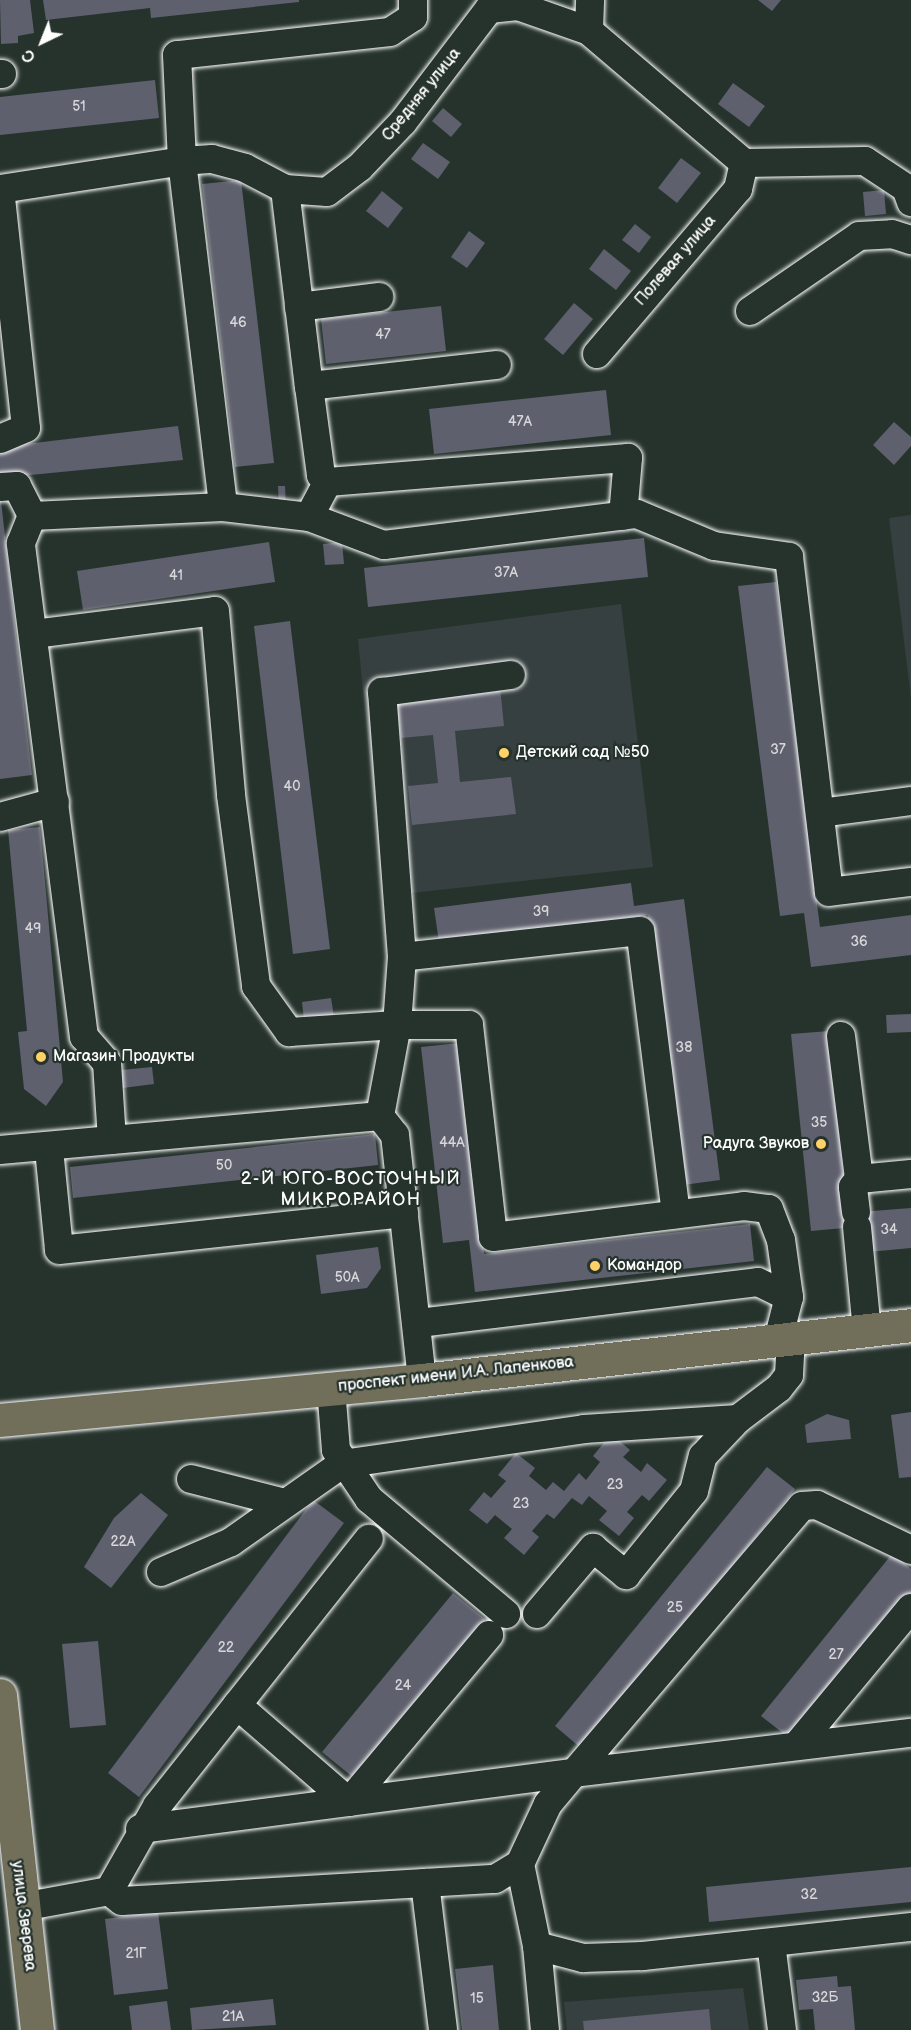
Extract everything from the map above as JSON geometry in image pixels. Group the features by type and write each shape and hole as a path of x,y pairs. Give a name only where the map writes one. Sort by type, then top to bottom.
{"main road":[{"name":"проспект имени И.А. Лапенкова","path":"0,1420 422,1380 911,1325"},
{"name":"улица Зверева","path":"0,1695 37,2030"}],"street":[{"path":"223,507 182,161 177,55 390,32 413,17 413,0"},
{"path":"590,0 589,31 744,163 865,161 906,188 911,202"},
{"name":"Средняя улица","path":"0,439 26,428 0,189 182,161 212,159 245,168 285,189 327,192 360,167 404,122 489,9 518,6 589,31"},
{"name":"Полевая улица","path":"597,354 738,189 744,163"},
{"path":"285,189 321,476 328,482 628,458 623,516"},
{"path":"750,311 859,236 892,234 911,240"},
{"path":"299,307 379,297"},
{"path":"309,386 497,365"},
{"path":"309,518 328,482"},
{"path":"1,487 17,486 32,516 21,543 84,1037 107,1063 112,1140"},
{"path":"32,516 223,507 309,518 384,545 637,514 714,546 789,557 829,892 911,882"},
{"path":"34,634 214,611 231,795 256,986 289,1032 397,1025 470,1026 493,1237 744,1206 769,1209 781,1240 789,1297 785,1340 789,1375 779,1388 738,1419 703,1456 694,1491 626,1575 593,1548 537,1614"},
{"path":"422,1380 419,1323 395,1135 380,1116 397,1025 402,957 382,692 511,675"},
{"path":"820,813 911,801"},
{"path":"0,817 55,802"},
{"path":"402,957 640,931 676,1214"},
{"path":"841,1036 859,1179"},
{"path":"0,1150 49,1149 112,1140 380,1116"},
{"path":"49,1149 59,1250 404,1213"},
{"path":"867,1330 853,1186 859,1179 911,1174"},
{"path":"419,1323 758,1282 789,1297"},
{"path":"331,1388 336,1450 342,1464 369,1499 498,1625 349,1802"},
{"path":"161,1572 231,1542 342,1464 584,1429 738,1419"},
{"path":"190,1479 285,1503"},
{"path":"22,1907 109,1891 122,1901 495,1879 520,1863 548,1804 802,1506 817,1505 911,1550"},
{"path":"109,1891 140,1830 369,1539"},
{"path":"798,1744 911,1608"},
{"path":"237,1705 349,1802"},
{"path":"140,1830 798,1744 911,1733"},
{"path":"520,1863 537,1946 545,2030"},
{"path":"425,1883 443,2030"},
{"path":"537,1946 583,1958 771,1943 911,1927"},
{"path":"771,1943 782,2030"}],"shaded area":[{"path":"911,515 911,698 889,518"},
{"name":"Детский сад №50","path":"621,604 653,867 383,896 358,639"},
{"path":"743,1988 749,2030 567,2030 564,2002"}],"building":[{"path":"0,0 30,0 34,33 18,36 18,43 1,44"},
{"path":"43,0 299,0 299,2 151,18 150,8 46,20"},
{"path":"758,0 781,0 772,11"},
{"path":"155,80 159,118 0,135 0,97"},
{"path":"733,83 765,106 749,127 718,104"},
{"path":"443,108 462,124 451,137 432,121"},
{"path":"423,143 450,162 438,179 411,159"},
{"path":"681,158 701,173 677,203 658,188"},
{"path":"241,180 274,463 235,467 202,184"},
{"path":"884,190 886,214 865,216 863,192"},
{"path":"382,191 403,208 388,228 366,211"},
{"path":"635,224 651,237 639,253 622,240"},
{"path":"469,231 485,243 467,268 451,257"},
{"path":"604,249 631,271 616,290 589,269"},
{"path":"574,303 593,319 563,355 544,339"},
{"path":"441,306 446,351 326,364 321,319"},
{"path":"606,390 611,435 434,454 429,409"},
{"path":"894,422 911,437 911,446 894,465 873,445"},
{"path":"178,426 183,460 0,478 0,447"},
{"path":"278,486 285,486 286,506 279,506"},
{"path":"0,492 32,775 0,779"},
{"path":"644,538 648,577 368,607 364,568"},
{"path":"269,542 275,582 83,610 77,571"},
{"path":"342,542 344,564 325,565 323,544"},
{"path":"776,582 820,927 911,915 911,955 811,967 804,913 780,916 738,586"},
{"path":"290,621 330,949 293,954 254,626"},
{"path":"500,687 504,726 455,731 460,782 511,777 516,814 412,825 408,786 438,783 433,735 401,738 396,698"},
{"path":"40,827 63,1082 46,1106 24,1089 18,1032 27,1031 8,830"},
{"path":"631,883 634,906 684,899 720,1180 683,1185 648,915 439,942 434,908"},
{"path":"331,998 334,1017 304,1020 302,1002"},
{"path":"911,1014 911,1032 887,1033 886,1015"},
{"path":"829,1031 847,1213 911,1208 911,1248 868,1252 866,1226 811,1231 791,1034"},
{"path":"460,1043 484,1254 750,1224 754,1261 475,1292 469,1240 443,1243 421,1047"},
{"path":"152,1067 154,1084 123,1088 121,1070"},
{"path":"375,1134 378,1165 73,1198 70,1167"},
{"path":"378,1247 381,1268 367,1288 321,1294 316,1255"},
{"path":"911,1412 911,1477 899,1478 891,1415"},
{"path":"827,1414 849,1420 851,1439 807,1443 805,1425"},
{"path":"611,1434 630,1450 623,1457 641,1472 647,1463 667,1480 649,1501 642,1495 627,1512 634,1518 619,1536 599,1520 607,1511 589,1496 582,1505 572,1498 554,1519 547,1514 532,1531 539,1537 524,1555 504,1538 512,1529 495,1515 487,1524 469,1510 484,1492 491,1498 506,1481 498,1475 516,1453 535,1468 529,1476 546,1490 553,1482 564,1491 579,1473 586,1480 600,1462 593,1456"},
{"path":"767,1467 795,1489 582,1749 555,1726"},
{"path":"141,1493 168,1515 111,1588 84,1567 114,1518"},
{"path":"313,1500 344,1523 139,1797 108,1773"},
{"path":"892,1554 911,1569 911,1594 793,1741 761,1716"},
{"path":"453,1593 485,1619 354,1778 322,1752"},
{"path":"98,1641 106,1725 70,1728 62,1644"},
{"path":"911,1867 911,1902 709,1922 706,1887"},
{"path":"158,1912 168,1989 114,1995 105,1919"},
{"path":"493,1965 499,2030 462,2030 455,1969"},
{"path":"837,1976 838,1987 851,1986 855,2030 815,2030 813,2009 799,2010 796,1980"},
{"path":"273,1999 276,2025 192,2030 190,2008"},
{"path":"167,2001 171,2030 132,2030 129,2006"},
{"path":"709,2009 711,2030 584,2030 583,2021"}],"place":[{"name":"Детский сад №50","path":"504,753"},
{"name":"Магазин Продукты","path":"41,1057"},
{"name":"Радуга Звуков","path":"821,1144"},
{"name":"Командор","path":"595,1266"}],"district":[{"name":"2-Й ЮГО-ВОСТОЧНЫЙ МИКРОРАЙОН","path":"351,1190"}]}
